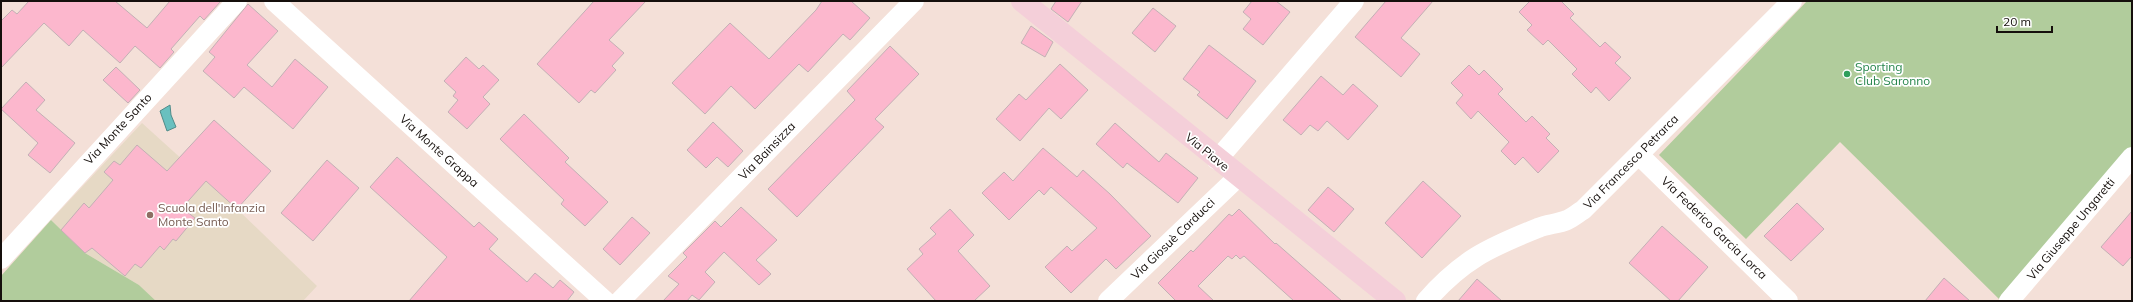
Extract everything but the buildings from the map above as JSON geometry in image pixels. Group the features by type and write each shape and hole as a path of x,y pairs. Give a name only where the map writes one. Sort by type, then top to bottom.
{"street":[{"name":"Via Monte Santo","path":"1,259 237,1"},
{"name":"Via Monte Grappa","path":"274,1 604,301"},
{"name":"Via Bainsizza","path":"620,301 914,1"},
{"name":"Via Piave","path":"1022,1 1238,177 1394,301"},
{"path":"1217,160 1354,1"},
{"name":"Via Francesco Petrarca","path":"1426,301 1449,276 1467,261 1501,242 1542,227 1567,220 1583,210 1792,1"},
{"name":"Via Federico Garcia Lorca","path":"1639,155 1788,301"},
{"name":"Via Giuseppe Ungaretti","path":"2010,301 2132,157"},
{"name":"Via Giosuè Carducci","path":"1108,301 1238,177"}],"shaded area":[{"name":"Scuola dell'Infanzia Monte Santo","path":"142,123 237,209 317,286 303,301 156,301 139,285 85,253 51,220"}],"green space":[{"path":"1807,1 2132,1 2132,147 1999,299 1840,142 1746,239 1659,155"},
{"path":"51,220 85,253 139,285 156,301 1,301 1,276"}],"water":[{"path":"170,105 171,115 176,127 167,131 160,111"}],"place":[{"name":"Sporting Club Saronno","path":"1847,74"},
{"name":"Scuola dell'Infanzia Monte Santo","path":"150,215"}]}
